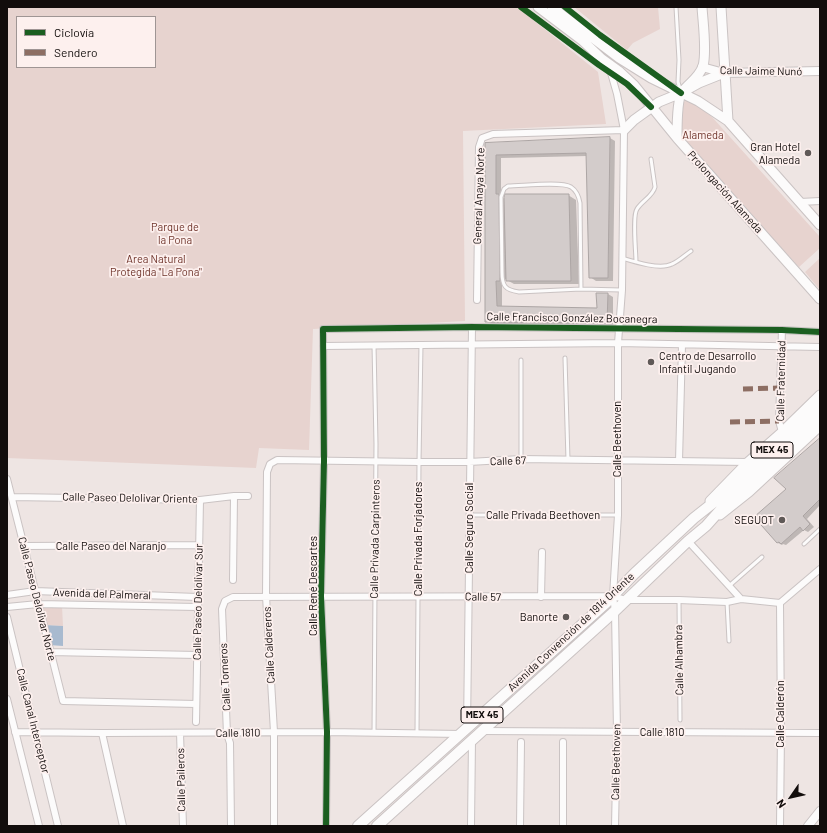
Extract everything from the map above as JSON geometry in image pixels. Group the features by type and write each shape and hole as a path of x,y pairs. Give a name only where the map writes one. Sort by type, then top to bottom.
{"main road":[{"name":"Prolongación Alameda","path":"538,7 584,41 600,57 634,85 677,138 820,299"},
{"path":"552,7 619,58 651,78 698,101 728,121 820,225"},
{"path":"677,138 679,100 682,93 695,80 702,67 704,56 702,7"},
{"path":"721,7 728,121"},
{"path":"584,41 653,85 667,92 676,94 682,93"},
{"path":"624,130 651,107 662,100 682,93 699,83 724,73"},
{"name":"Avenida Convención de 1914 Oriente","path":"358,826 613,596 634,574 694,518 748,462 820,395"},
{"name":"Avenida Convención de 1914 Oriente","path":"706,526 727,496 820,406"},
{"name":"Avenida Convención de 1914 Oriente","path":"694,518 727,496 820,417"},
{"name":"Avenida Convención de 1914 Oriente","path":"377,826 480,731 615,611 688,541 749,492 820,426"}],"street":[{"name":"Calle Beethoven","path":"600,57 611,73 624,130 621,258 622,290 618,343 618,515 613,596 615,611 618,732 615,826"},
{"name":"Calle Jaime Nunó","path":"702,67 724,73 820,71"},
{"name":"General Anaya Norte","path":"477,300 479,147 482,138 493,134 624,130"},
{"path":"800,202 820,201"},
{"name":"Calle Francisco González Bocanegra","path":"323,329 472,327 782,330 820,332"},
{"name":"Calle Seguro Social","path":"464,731 469,597 472,327"},
{"name":"Calle René Descartes","path":"323,329 324,461 321,596 327,732 326,826"},
{"name":"Calle Fraternidad","path":"782,330 779,388 779,421 782,432"},
{"path":"323,346 618,343 820,347"},
{"path":"679,462 682,345"},
{"name":"Calle 67","path":"270,464 277,460 470,462 521,459 748,462"},
{"name":"Calle Caldereros","path":"270,464 267,472 266,596 274,732 274,826"},
{"name":"Calle Paseo Delolivar Norte","path":"7,480 63,701 196,704"},
{"name":"Calle Paseo Delolivar Oriente","path":"12,496 200,500 248,496"},
{"path":"233,580 234,496"},
{"name":"Calle Paseo Delolivar Sur","path":"196,722 200,500"},
{"path":"688,541 741,599"},
{"name":"Calle Paseo del Naranjo","path":"24,546 199,545"},
{"path":"541,597 542,552"},
{"path":"780,603 820,569"},
{"name":"Avenida del Palmeral","path":"7,595 35,591 198,597"},
{"name":"Calle 57","path":"226,601 233,597 266,596 613,596 626,600 727,602 741,599 780,603"},
{"name":"Calle Torneros","path":"226,601 222,609 228,734 230,743 231,826"},
{"name":"Calle Calderón","path":"780,603 780,826"},
{"name":"Avenida del Palmeral","path":"7,607 38,604 197,607"},
{"name":"Calle Canal Interceptor","path":"7,617 58,826"},
{"path":"50,652 197,655"},
{"name":"Calle Canal Interceptor","path":"7,699 39,826"},
{"name":"Calle 1810","path":"15,732 228,734 274,732 374,733 464,731"},
{"name":"Calle 1810","path":"480,731 820,733"},
{"path":"102,733 123,826"},
{"name":"Calle Paileros","path":"180,733 183,826"},
{"path":"470,826 472,740"},
{"path":"520,826 521,742"},
{"path":"563,742 563,826"},
{"path":"808,826 820,811"}],"lane":[{"path":"676,7 679,60 678,82 682,93"},
{"path":"636,262 634,213 639,205 654,191 655,182 651,159"},
{"path":"581,289 580,203 578,195 573,188 564,184 508,186 504,189 502,197 502,282 505,287 511,291 519,292 581,289 622,290"},
{"path":"621,258 636,262 667,266 673,264 691,251"},
{"name":"Calle Privada Carpinteros","path":"374,345 376,462 374,733"},
{"name":"Calle Privada Forjadores","path":"417,732 418,462 421,345"},
{"path":"565,358 568,460"},
{"path":"521,360 521,459"},
{"name":"Calle Privada Beethoven","path":"469,515 618,515"},
{"path":"804,544 820,530"},
{"path":"729,586 762,557"},
{"name":"Calle Alhambra","path":"678,600 680,720"},
{"path":"727,602 729,642"}],"green space":[{"name":"Parque de la Pona","path":"7,7 517,7 598,72 606,124 463,131 465,321 313,329 309,450 259,448 256,468 7,458"},
{"path":"574,7 658,7 660,29 633,43 627,50"},
{"name":"Alameda","path":"687,100 699,106 712,117 820,237 820,248 799,267 672,130 672,123 677,106"},
{"path":"820,258 820,290 805,272"},
{"path":"39,605 62,606 63,626 44,625"}],"water":[{"path":"44,625 63,626 63,646 49,645"}],"building":[{"path":"610,137 608,278 589,278 586,153 496,155 496,194 499,194 500,281 496,281 497,306 597,308 596,293 608,293 607,323 485,322 485,143"},
{"path":"505,194 569,194 571,281 506,281"},
{"path":"820,438 820,499 803,516 810,524 803,531 800,527 781,544 779,542 777,543 754,517 786,489 774,478"}],"marked path":[{"path":"743,389 779,388"},
{"path":"730,422 779,421"}],"cycle path":[{"path":"521,7 627,84 651,107"},
{"path":"565,7 600,35 681,93"},
{"path":"326,826 327,732 321,596 324,461 323,329 472,327 782,330 820,332"}],"place":[{"name":"Gran Hotel Alameda","path":"808,153"},
{"name":"Centro de Desarrollo Infantil Jugando","path":"651,362"},
{"name":"SEGUOT","path":"782,520"},
{"name":"Banorte","path":"566,617"}],"park label":[{"name":"Area Natural Protegida \"La Pona\"","path":"156,265"}]}
